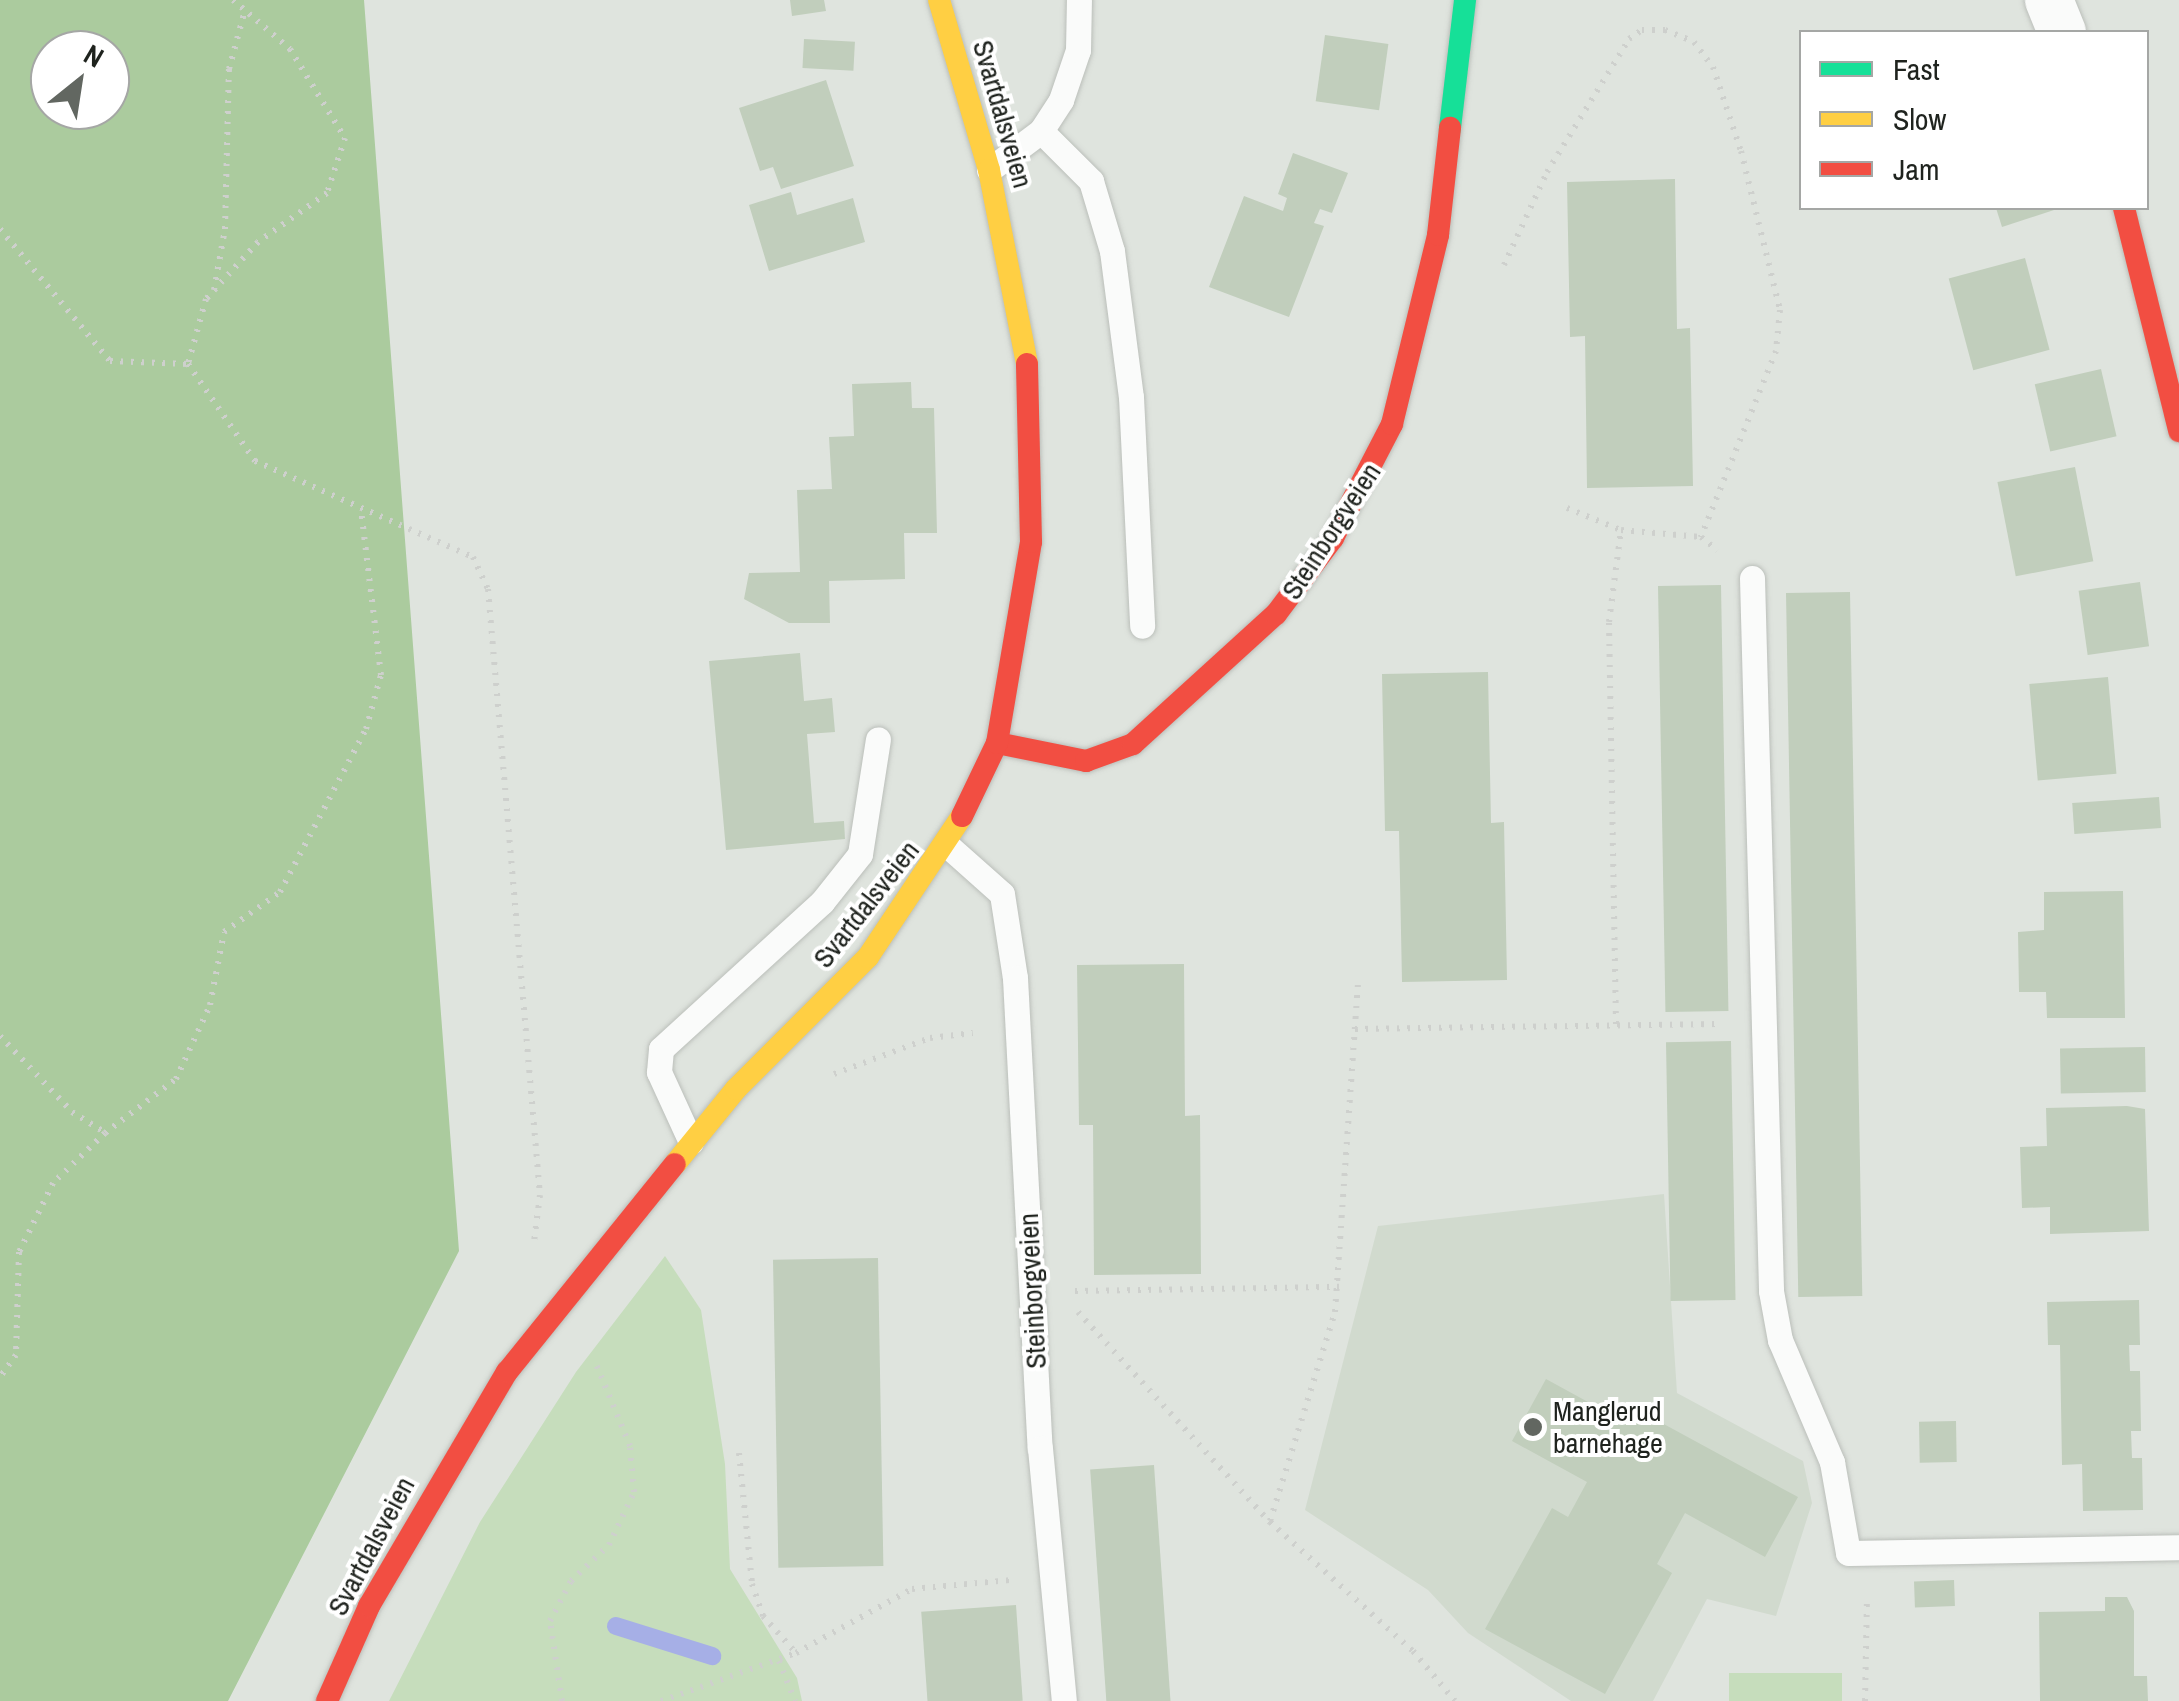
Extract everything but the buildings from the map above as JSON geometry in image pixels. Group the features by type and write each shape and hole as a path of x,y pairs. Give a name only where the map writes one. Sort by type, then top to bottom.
{"street":[{"name":"Svartdalsveien","path":"328,1701 370,1606 473,1423 590,1262 691,1142 868,956 948,846 997,743 1030,504 1028,372 989,170 939,0"},
{"name":"Steinborgveien","path":"997,743 1086,761 1133,744 1276,614 1333,538 1392,424 1438,235 1465,0"},
{"path":"2050,0 2061,30"},
{"path":"2124,210 2179,431"}],"lane":[{"path":"989,170 1041,132 1078,50 1079,0"},
{"path":"1041,132 1091,180 1112,251 1131,397 1142,626"},
{"path":"1752,578 1777,1324 1832,1462 1848,1552 1867,1555 2179,1546"},
{"path":"691,1142 660,1072 661,1049 670,1032 822,902 860,854 878,739"},
{"name":"Steinborgveien","path":"948,846 1002,894 1018,1032 1038,1286 1064,1701"}],"path":[{"path":"214,291 258,242 328,193 344,138 290,49 233,0"},
{"path":"188,364 214,291 225,229 229,69 245,10"},
{"path":"1504,264 1547,172 1629,39 1642,30 1665,30 1694,42 1713,67 1741,151 1780,310 1776,351 1701,538"},
{"path":"0,229 110,362 188,364"},
{"path":"188,364 254,462 473,557 488,589 540,1195 533,1249"},
{"path":"1568,508 1620,530 1701,538 1752,578"},
{"path":"0,1377 16,1355 18,1252 53,1183 105,1133 176,1078 210,1005 224,932 280,892 366,729 381,674 361,510"},
{"path":"1616,1024 1609,622 1620,530"},
{"path":"1270,1522 1339,1287 1358,984"},
{"path":"1355,1029 1764,1024"},
{"path":"812,1072 845,1075 930,1038 1018,1032"},
{"path":"0,1036 72,1112 105,1133"},
{"path":"1038,1286 1339,1287"},
{"path":"1038,1286 1097,1326 1270,1522 1414,1650 1454,1701"},
{"path":"562,1701 550,1621 571,1581 609,1544 634,1492 612,1388 584,1340"},
{"path":"739,1454 752,1584 763,1616 796,1653"},
{"path":"1865,1701 1867,1555"},
{"path":"661,1701 779,1661 912,1589 1056,1582"},
{"path":"779,1661 795,1701"}],"shaded area":[{"name":"Manglerud barnehage","path":"1664,1194 1677,1393 1803,1461 1812,1503 1776,1616 1707,1599 1653,1701 1571,1701 1468,1633 1428,1590 1305,1510 1378,1226"}],"green space":[{"path":"0,0 364,0 459,1251 228,1701 0,1701"},
{"path":"665,1256 701,1310 725,1464 730,1569 797,1678 802,1701 389,1701 480,1522 576,1372"},
{"path":"1729,1673 1842,1673 1842,1701 1729,1701"}],"waterway":[{"path":"616,1626 712,1656"}],"traffic: fast":[{"path":"1450,128 1465,0"}],"traffic: slow":[{"path":"939,0 989,170 1027,364"},
{"path":"675,1164 736,1089 868,957 962,816"}],"traffic: jam":[{"path":"997,743 1086,761 1133,744 1276,614 1333,538 1392,424 1438,235 1450,128"},
{"path":"2124,210 2179,431"},
{"path":"962,816 997,743 1031,542 1027,364"},
{"path":"327,1701 369,1606 507,1372 675,1164"}],"place":[{"name":"Manglerud barnehage","path":"1533,1427"}]}
